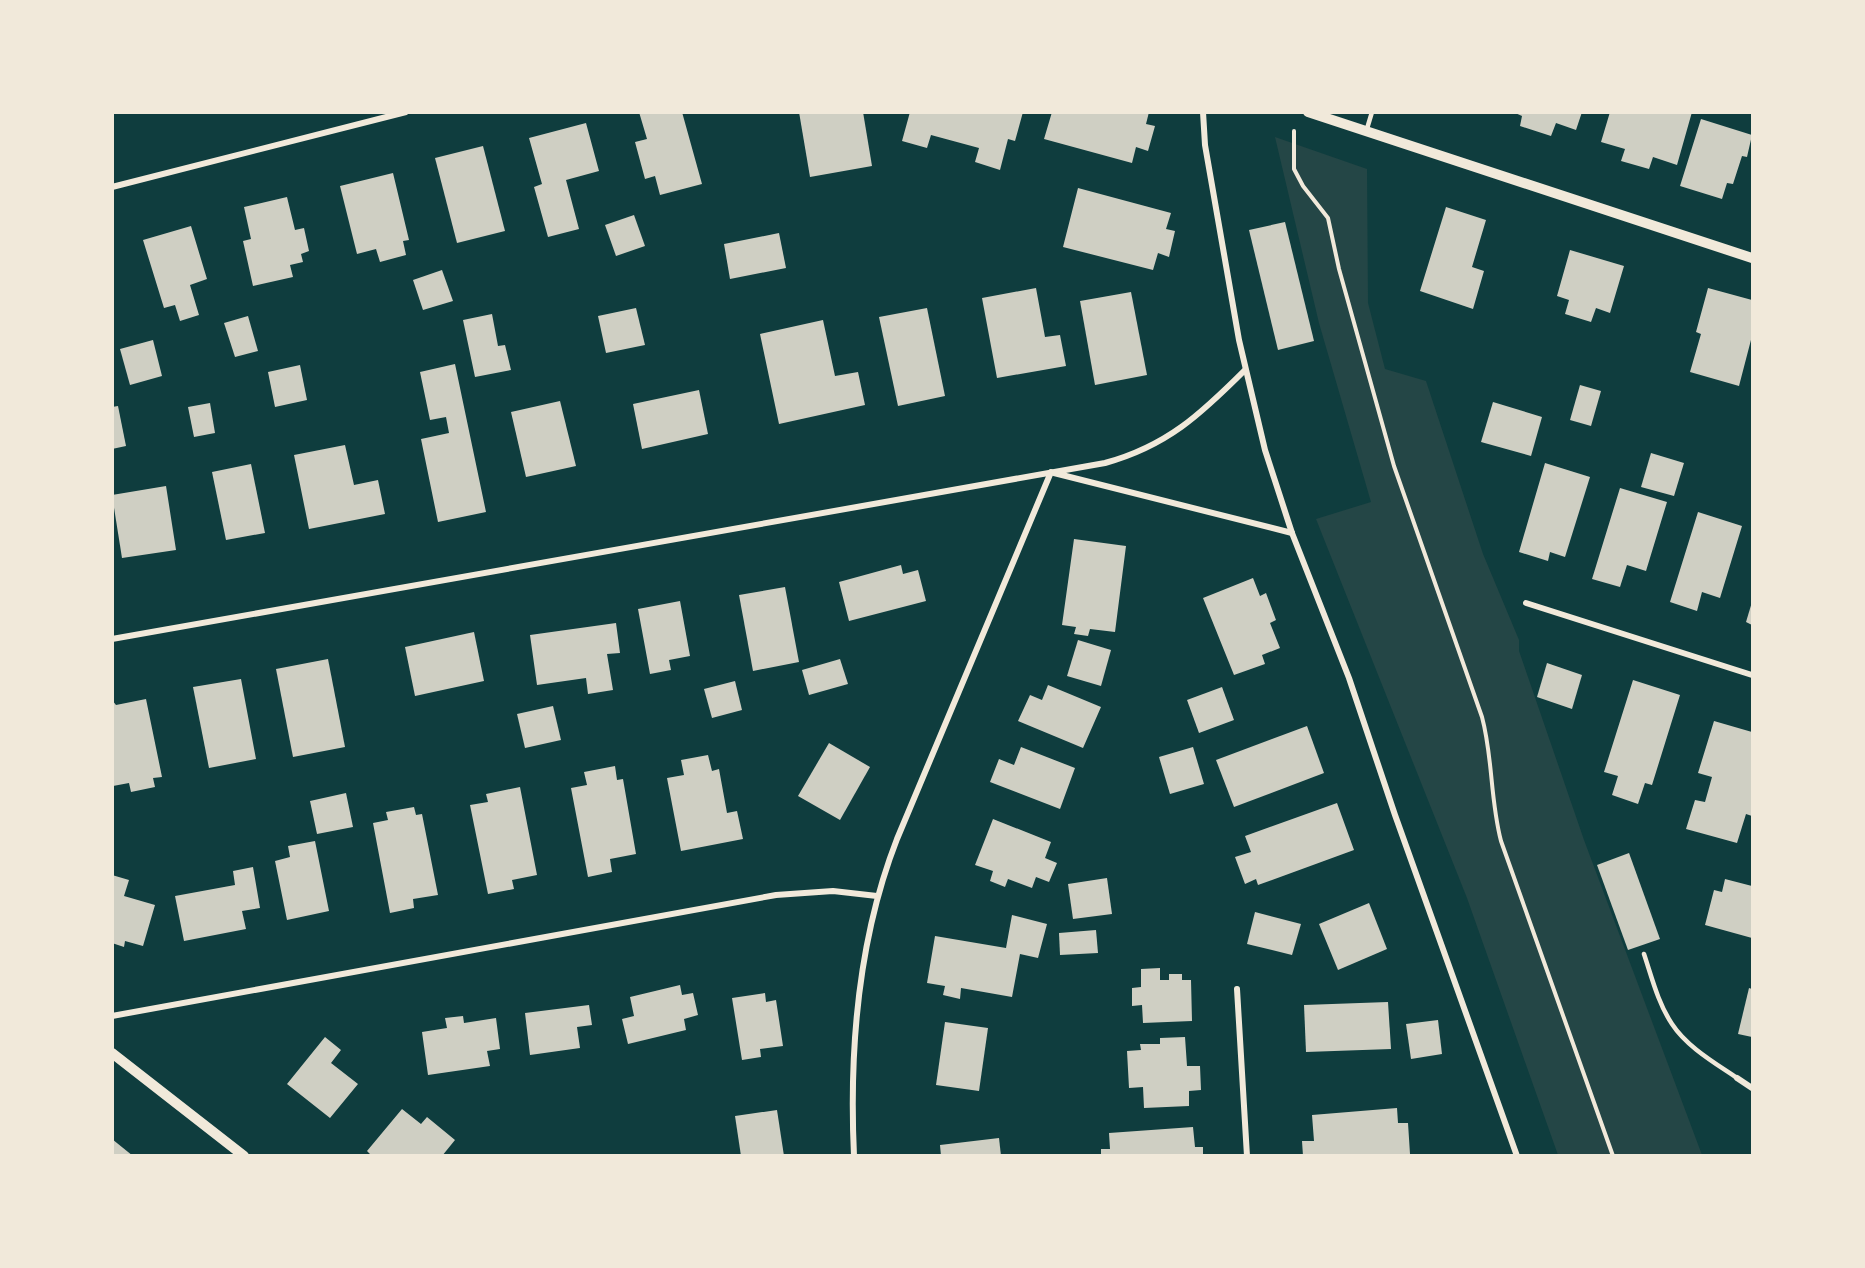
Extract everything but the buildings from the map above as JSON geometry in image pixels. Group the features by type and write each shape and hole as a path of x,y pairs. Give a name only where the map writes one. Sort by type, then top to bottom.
{"street":[{"path":"112,187 406,112"},
{"path":"1203,112 1204,145 1245,370 1265,450 1292,533 1349,678 1395,815 1517,1155"},
{"path":"1308,112 1334,117 1366,132 1752,258"},
{"path":"112,639 1105,463 1154,446 1204,409 1245,370"},
{"path":"1051,472 1292,533"},
{"path":"854,1155 855,1032 868,936 877,896 897,839 1051,472"},
{"path":"1526,603 1752,675"},
{"path":"112,1016 776,895 833,891 877,896"},
{"path":"1237,989 1247,1155"},
{"path":"112,1053 244,1155"},
{"path":"1737,1078 1752,1088"}],"lane":[{"path":"1366,132 1372,112"},
{"path":"1644,954 1663,1008 1673,1026 1690,1043 1737,1078"}],"path":[{"path":"1295,137 1292,152 1294,169 1303,186 1328,218 1342,281 1394,466 1486,732 1493,805 1501,840 1613,1155"}],"shaded area":[{"path":"1275,137 1367,169 1368,303 1385,369 1426,381 1483,554 1519,640 1519,651 1584,840 1702,1155 1558,1155 1467,898 1316,519 1371,502 1319,323"}]}
